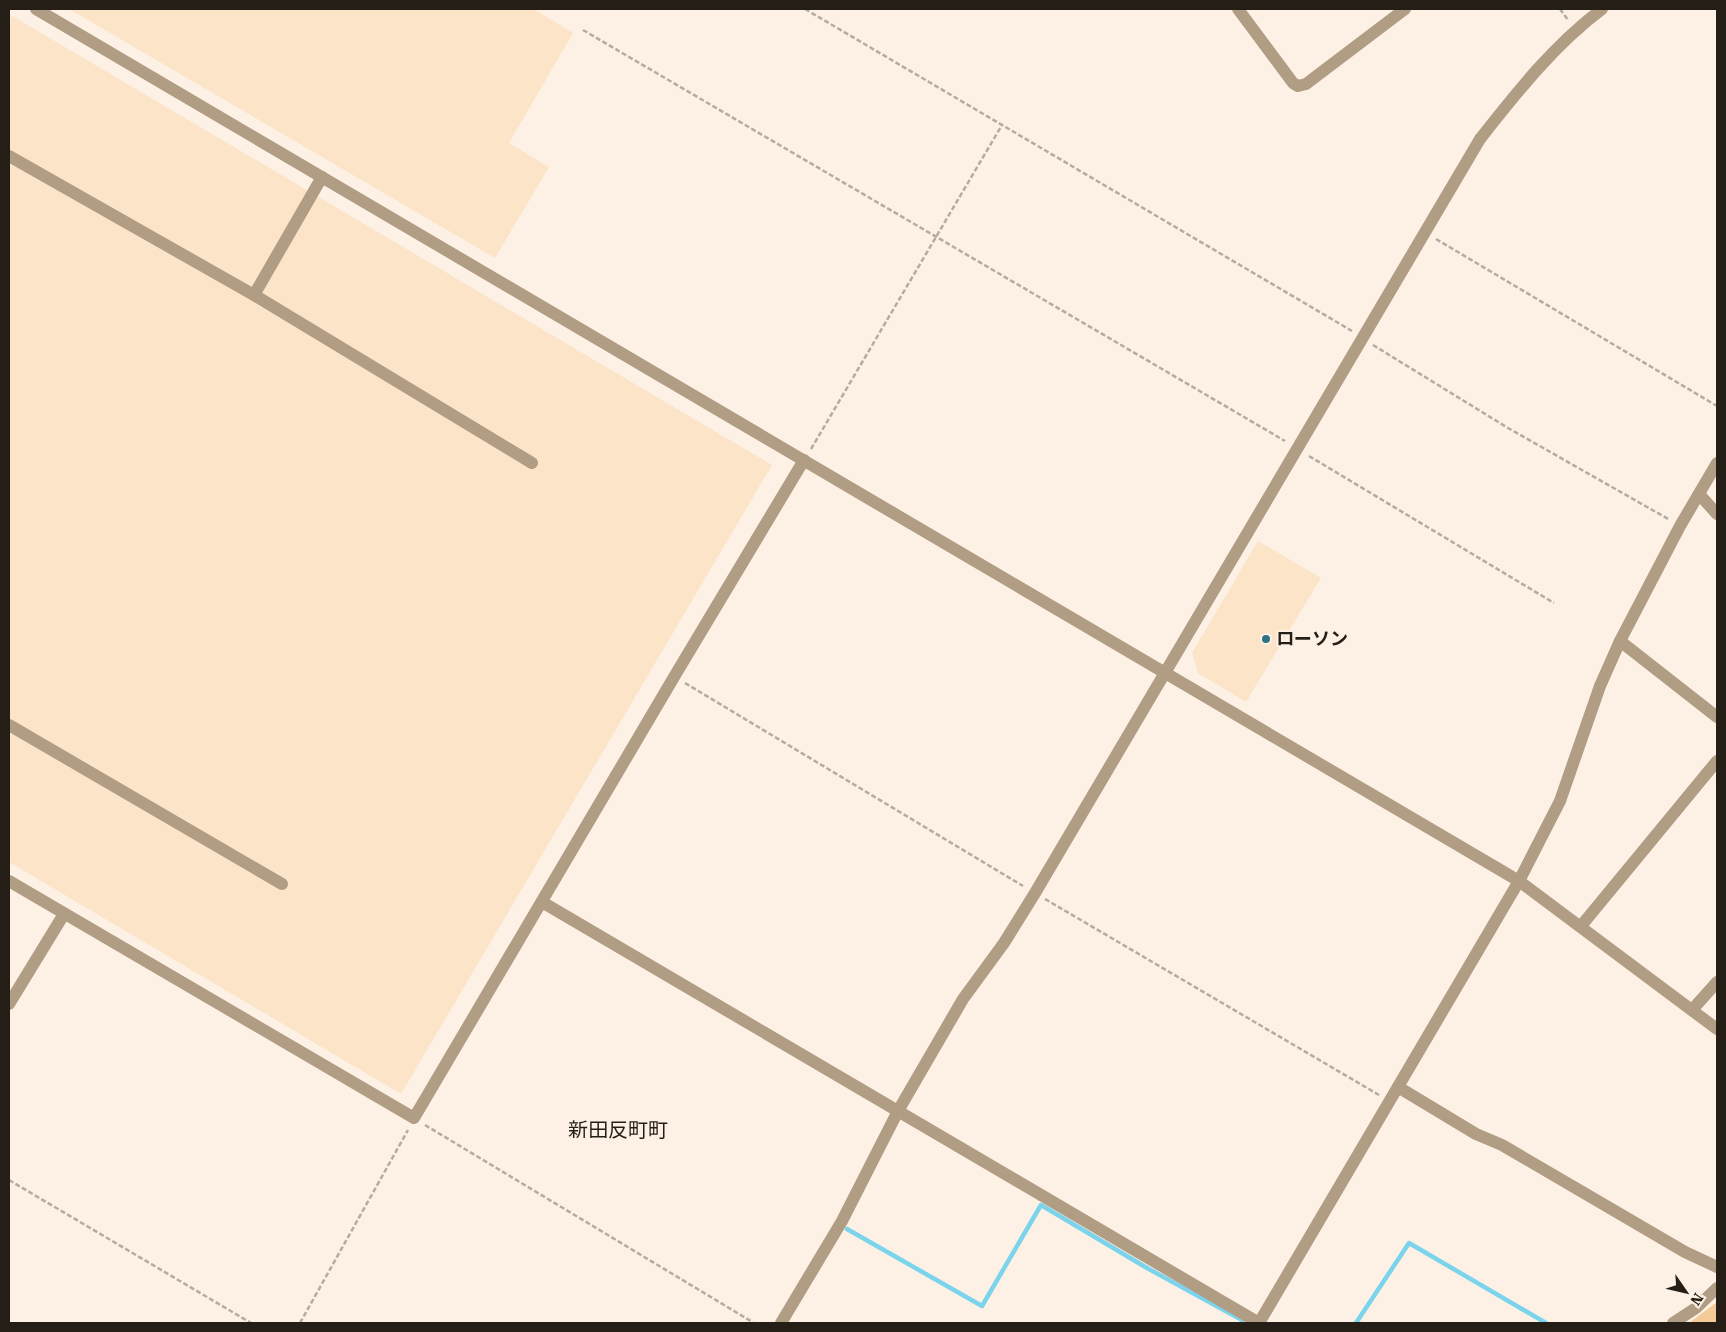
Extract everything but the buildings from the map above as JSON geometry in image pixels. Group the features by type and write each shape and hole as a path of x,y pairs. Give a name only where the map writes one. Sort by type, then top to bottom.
{"street":[{"path":"36,9 1519,881 1717,1029"},
{"path":"1238,9 1293,83 1298,86 1306,84 1406,9"},
{"path":"781,1323 842,1221 901,1107 963,1000 1004,943 1035,893 1480,139 1519,90 1575,29 1602,9"},
{"path":"9,156 254,295 532,463"},
{"path":"254,295 322,177"},
{"path":"9,881 414,1118 804,460"},
{"path":"542,902 901,1107 1259,1323 1519,881 1560,801 1600,686 1620,641 1680,526 1717,463"},
{"path":"1699,494 1717,514"},
{"path":"1620,641 1717,717"},
{"path":"9,724 282,884"},
{"path":"1581,926 1717,762"},
{"path":"9,1004 64,914"},
{"path":"1692,1010 1717,982"},
{"path":"1398,1086 1476,1134 1502,1145 1685,1252 1717,1266"},
{"path":"1673,1323 1696,1308 1717,1288"}],"path":[{"path":"805,9 1362,337 1508,428 1680,526"},
{"path":"583,30 1296,448 1554,603"},
{"path":"804,460 1002,125"},
{"path":"1424,232 1717,406"},
{"path":"674,677 1035,893 1389,1101"},
{"path":"300,1323 414,1118 754,1323"},
{"path":"9,1180 251,1323"}],"shaded area":[{"path":"69,9 534,9 573,33 509,143 549,167 495,258"},
{"path":"9,14 772,465 401,1094 9,862"},
{"path":"1258,541 1321,578 1246,702 1198,673 1192,653"},
{"path":"1717,1302 1717,1323 1689,1323"}],"waterway":[{"path":"847,1229 982,1306 1041,1205 1147,1268 1242,1320"},
{"path":"1356,1323 1409,1243 1546,1323"}],"place":[{"name":"ローソン","path":"1266,639"}],"district":[{"name":"新田反町町","path":"618,1130"}]}
